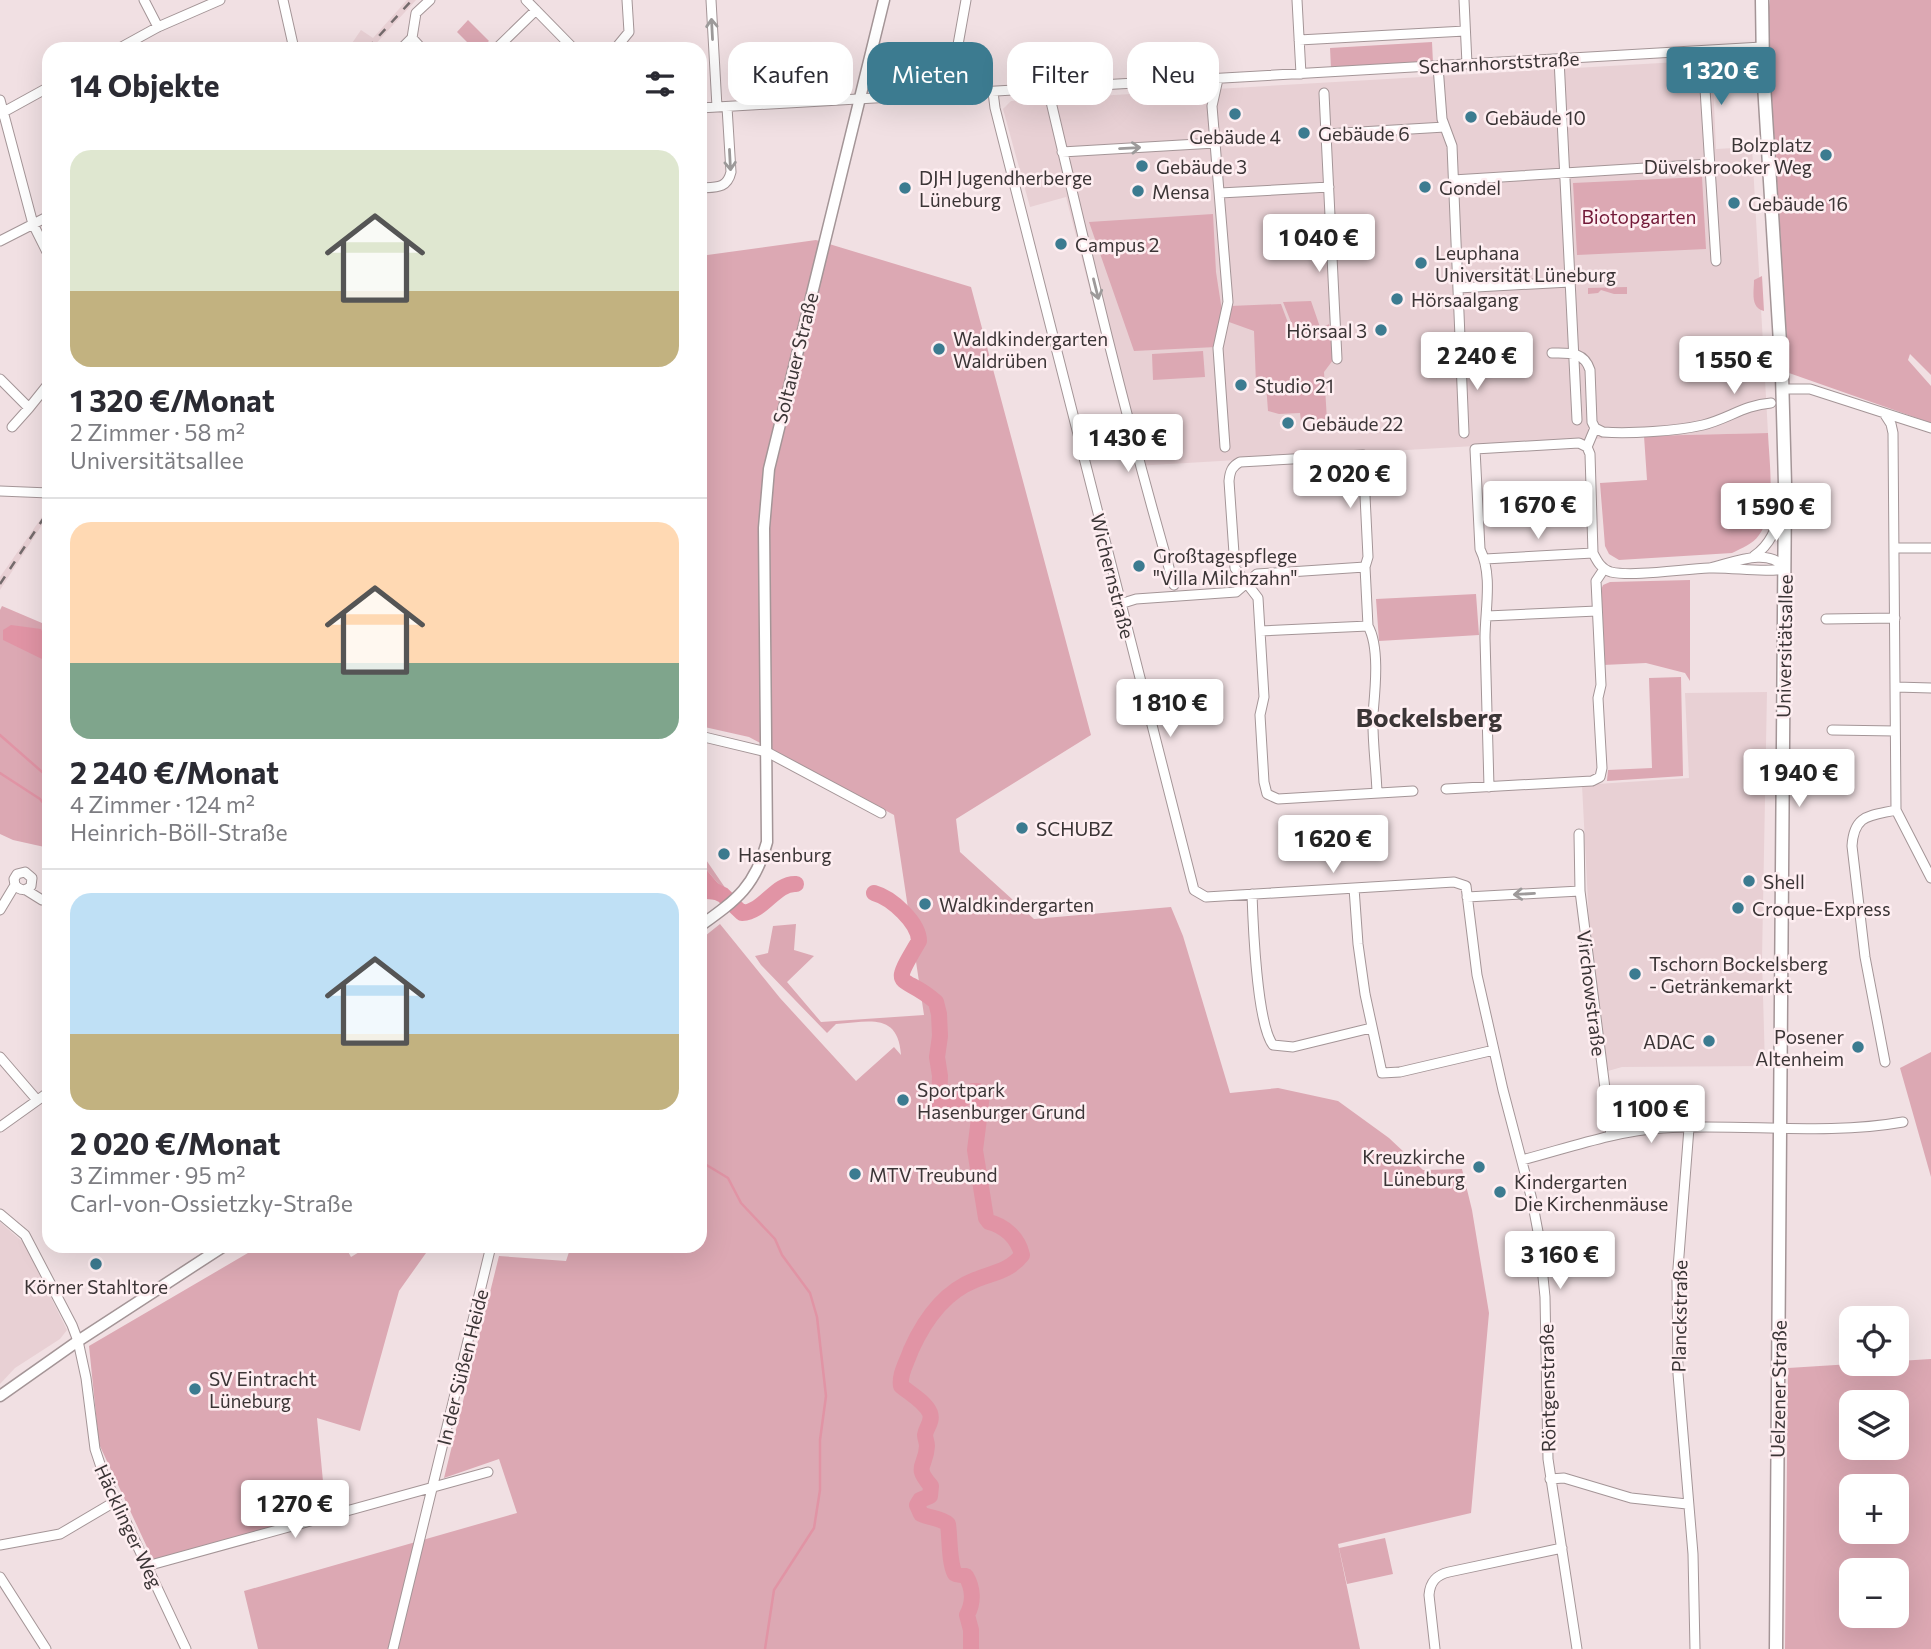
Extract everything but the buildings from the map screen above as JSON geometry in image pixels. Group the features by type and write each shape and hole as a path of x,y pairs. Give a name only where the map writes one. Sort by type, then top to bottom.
{"main road":[{"name":"Universitätsallee","path":"1762,0 1762,47 1782,389 1785,501 1779,1128"},
{"name":"Uelzener Straße","path":"1776,1649 1779,1128"}],"street":[{"path":"144,0 158,27"},
{"path":"131,42 220,0"},
{"path":"284,0 293,42"},
{"path":"408,42 412,38 416,13 430,0"},
{"path":"526,0 568,42"},
{"path":"621,42 629,32 627,0"},
{"path":"707,187 723,186 729,181 731,172 711,0"},
{"name":"Soltauer Straße","path":"767,752 764,528 769,469 884,0"},
{"path":"958,42 966,0"},
{"path":"1297,0 1301,74"},
{"path":"1464,0 1467,64"},
{"path":"503,42 536,10"},
{"name":"Scharnhorststraße","path":"1299,40 1465,31"},
{"path":"412,38 416,42"},
{"name":"Scharnhorststraße","path":"1219,79 1762,47"},
{"path":"1559,59 1577,420"},
{"path":"1438,66 1441,120 1452,146 1464,433"},
{"path":"1705,89 1716,261"},
{"path":"1,114 42,91"},
{"name":"Scharnhorststraße","path":"993,92 1007,91"},
{"name":"Wichernstraße","path":"993,92 1194,891 1206,897 1252,894"},
{"path":"1324,93 1337,359"},
{"path":"0,100 1,114 33,224 42,242"},
{"name":"Scharnhorststraße","path":"707,108 867,100"},
{"path":"1052,105 1112,355 1174,585"},
{"path":"1212,105 1228,302 1218,348 1225,447"},
{"path":"1326,134 1445,127"},
{"path":"1062,152 1215,143"},
{"path":"1453,180 1710,164"},
{"path":"1220,192 1329,187"},
{"path":"0,241 42,220"},
{"path":"1458,288 1570,282"},
{"path":"1552,353 1574,353 1587,362 1590,370 1592,422 1595,428 1610,433 1705,425 1743,408 1771,403"},
{"path":"0,379 29,408"},
{"path":"1782,389 1810,388 1931,428"},
{"path":"12,427 42,392"},
{"path":"1884,413 1893,433 1896,810 1931,878"},
{"path":"1587,447 1595,428"},
{"path":"1489,787 1485,559 1480,549 1475,449 1579,443 1587,447 1590,454 1593,552 1604,569 1620,573 1710,568 1773,571 1785,569 1780,561 1773,558 1751,559 1710,568"},
{"path":"1377,792 1373,714 1376,700 1372,634 1368,626 1363,455 1240,462 1230,471 1229,481 1235,568 1258,598 1264,697 1260,715 1267,794 1278,799 1413,790"},
{"path":"0,491 42,493"},
{"name":"Universitätsallee","path":"1751,559 1769,543 1785,501"},
{"path":"1895,548 1931,548"},
{"path":"1485,559 1593,552"},
{"path":"1120,604 1136,600 1236,592 1257,574 1365,567"},
{"path":"1446,789 1592,781 1600,777 1602,768 1598,698 1601,685 1596,581 1604,569"},
{"path":"1487,616 1597,611"},
{"path":"1826,619 1895,618"},
{"path":"1260,631 1368,626"},
{"path":"1896,687 1931,688"},
{"path":"1832,730 1895,731"},
{"path":"707,738 767,752 881,813"},
{"path":"707,921 734,900 755,876 767,842 767,752"},
{"path":"1885,1062 1865,957 1852,846 1853,831 1857,823 1896,810"},
{"name":"Virchowstraße","path":"1579,834 1580,891 1611,1136"},
{"path":"0,910 19,873 25,872 33,881 26,890"},
{"name":"Röntgenstraße","path":"1354,888 1461,883 1466,886 1477,975 1532,1200 1544,1282 1550,1479 1577,1649"},
{"path":"15,885 42,900"},
{"path":"1371,1028 1293,1047 1273,1045 1266,1027 1255,955 1252,894 1354,888 1358,944 1371,1028 1380,1068 1384,1074 1494,1050"},
{"path":"1467,897 1580,891"},
{"path":"0,1057 37,1100"},
{"path":"0,1127 42,1097"},
{"path":"1522,1160 1611,1136 1661,1128 1857,1128 1903,1122"},
{"name":"Planckstraße","path":"1689,1128 1677,1281 1678,1382 1694,1572 1695,1649"},
{"name":"Häcklinger Weg","path":"0,1214 15,1225 34,1250 67,1315 78,1341 86,1378 94,1449 186,1649"},
{"path":"0,1396 78,1341 214,1253"},
{"name":"In der Süßen Heide","path":"393,1649 489,1253"},
{"path":"147,1566 488,1472"},
{"path":"1550,1479 1564,1478 1631,1498 1687,1504"},
{"path":"0,1545 60,1534 116,1501"},
{"path":"1435,1649 1429,1587 1437,1577 1449,1572 1562,1548"},
{"path":"0,1577 46,1649"}],"shaded area":[{"path":"407,0 416,0 377,42 353,42 361,30 373,38"},
{"name":"Leuphana Universität Lüneburg","path":"1712,60 1716,149 1752,147 1768,433 1644,436 1135,466 1066,197 1030,207 1003,109 1007,105 1113,105 1113,95 1127,94 1127,105 1219,105 1219,89"},
{"path":"42,517 42,525 0,590 0,577"},
{"path":"11,625 41,629 42,659 3,640 3,630"},
{"path":"1767,692 1762,959 1765,1066 1622,1067 1608,1071 1589,922 1582,785 1689,778 1685,693"},
{"path":"707,870 726,893 717,900 707,899"},
{"path":"0,1222 24,1243 67,1330 60,1339 15,1368 0,1384"}],"green space":[{"path":"1770,0 1931,0 1931,375 1910,354 1908,360 1931,386 1931,423 1789,373 1767,20"},
{"path":"468,20 489,41 467,42 457,32"},
{"path":"1432,42 1433,63 1331,69 1330,48"},
{"name":"Biotopgarten","path":"1702,177 1706,249 1577,255 1573,183"},
{"path":"1213,214 1216,272 1222,311 1216,347 1134,351 1089,222"},
{"path":"816,240 971,287 1091,735 956,819 960,852 1034,919 1171,907 1183,936 1230,1093 1278,1088 1338,1101 1389,1138 1423,1170 1462,1169 1472,1210 1489,1313 1471,1513 1338,1544 1360,1649 258,1649 244,1591 517,1513 499,1459 444,1478 499,1256 566,1261 569,1253 707,1253 707,934 720,924 780,998 856,1081 894,1047 901,1055 899,1041 888,1026 880,1023 836,1024 827,1033 755,956 768,953 773,926 796,924 794,950 814,956 787,982 821,1022 924,1015 894,815 749,737 707,728 707,255"},
{"path":"1762,276 1764,311 1757,307 1753,294 1754,280"},
{"path":"1627,287 1627,294 1601,290 1588,294 1588,288"},
{"path":"1311,301 1320,327 1307,334 1295,332 1283,302"},
{"path":"1281,304 1290,328 1299,336 1308,336 1329,324 1333,360 1324,372 1327,420 1301,421 1300,413 1279,414 1268,411 1266,384 1256,384 1254,331 1229,322 1230,306"},
{"path":"1203,351 1205,377 1153,380 1152,354"},
{"path":"1768,433 1770,500 1765,525 1754,541 1732,553 1619,560 1609,554 1605,546 1600,483 1647,480 1644,436"},
{"path":"1690,580 1690,681 1685,673 1646,663 1603,665 1600,592 1603,585 1610,582"},
{"path":"1476,594 1479,635 1379,641 1376,599"},
{"path":"2,606 42,623 42,846 0,834"},
{"path":"1681,677 1683,776 1607,781 1608,770 1652,768 1649,678"},
{"path":"707,861 728,892 726,893 707,870"},
{"path":"1931,1052 1931,1177 1900,1068"},
{"name":"SV Eintracht Lüneburg","path":"248,1253 349,1253 351,1257 358,1253 426,1253 399,1291 360,1431 317,1418 326,1513 153,1560 99,1444 89,1346"},
{"path":"1931,1359 1931,1649 1785,1649 1788,1368 1839,1365 1839,1376 1909,1376 1909,1360"},
{"path":"1385,1538 1393,1574 1347,1584 1339,1548"}],"waterway":[{"path":"0,735 42,772"},
{"path":"0,773 42,801"},
{"path":"707,887 723,895 742,913 757,908 782,888 796,884"},
{"path":"874,893 889,900 903,912 918,934 919,941 902,975 903,980 936,1002 940,1036 937,1057 940,1076 939,1105 953,1107 973,1091 982,1095 975,1150 986,1218 1010,1234 1022,1255 1006,1268 964,1285 936,1309 911,1350 901,1377 901,1386 930,1413 922,1466 923,1474 931,1486 930,1496 920,1500 917,1505 921,1514 948,1524 953,1569 955,1574 966,1576 971,1590 972,1600 967,1615 971,1630 971,1649"},
{"path":"707,1165 728,1178 741,1203 775,1239 782,1255 810,1293 817,1317 826,1396 820,1440 820,1490 814,1528 774,1590 765,1649"}],"railway":[{"path":"373,42 412,0"},
{"path":"0,584 42,521"}],"place":[{"name":"Gebäude 4","path":"1235,114"},
{"name":"Gebäude 10","path":"1471,117"},
{"name":"Gebäude 6","path":"1304,133"},
{"name":"Bolzplatz Düvelsbrooker Weg","path":"1826,155"},
{"name":"Gebäude 3","path":"1142,166"},
{"name":"Gondel","path":"1425,187"},
{"name":"DJH Jugendherberge Lüneburg","path":"905,188"},
{"name":"Mensa","path":"1138,191"},
{"name":"Gebäude 16","path":"1734,203"},
{"name":"Campus 2","path":"1061,244"},
{"name":"Leuphana Universität Lüneburg","path":"1421,263"},
{"name":"Hörsaalgang","path":"1397,299"},
{"name":"Hörsaal 3","path":"1381,330"},
{"name":"Waldkindergarten Waldrüben","path":"939,349"},
{"name":"Studio 21","path":"1241,385"},
{"name":"Gebäude 22","path":"1288,423"},
{"name":"Großtagespflege \"Villa Milchzahn\"","path":"1139,566"},
{"name":"SCHUBZ","path":"1022,828"},
{"name":"Hasenburg","path":"724,854"},
{"name":"Shell","path":"1749,881"},
{"name":"Waldkindergarten","path":"925,904"},
{"name":"Croque-Express","path":"1738,908"},
{"name":"Tschorn Bockelsberg - Getränkemarkt","path":"1635,974"},
{"name":"ADAC","path":"1709,1041"},
{"name":"Posener Altenheim","path":"1858,1047"},
{"name":"Sportpark Hasenburger Grund","path":"903,1100"},
{"name":"Kreuzkirche Lüneburg","path":"1479,1167"},
{"name":"MTV Treubund","path":"855,1174"},
{"name":"Kindergarten Die Kirchenmäuse","path":"1500,1192"},
{"name":"Körner Stahltore","path":"96,1264"},
{"name":"SV Eintracht Lüneburg","path":"195,1389"}],"district":[{"name":"Bockelsberg","path":"1429,716"}]}
